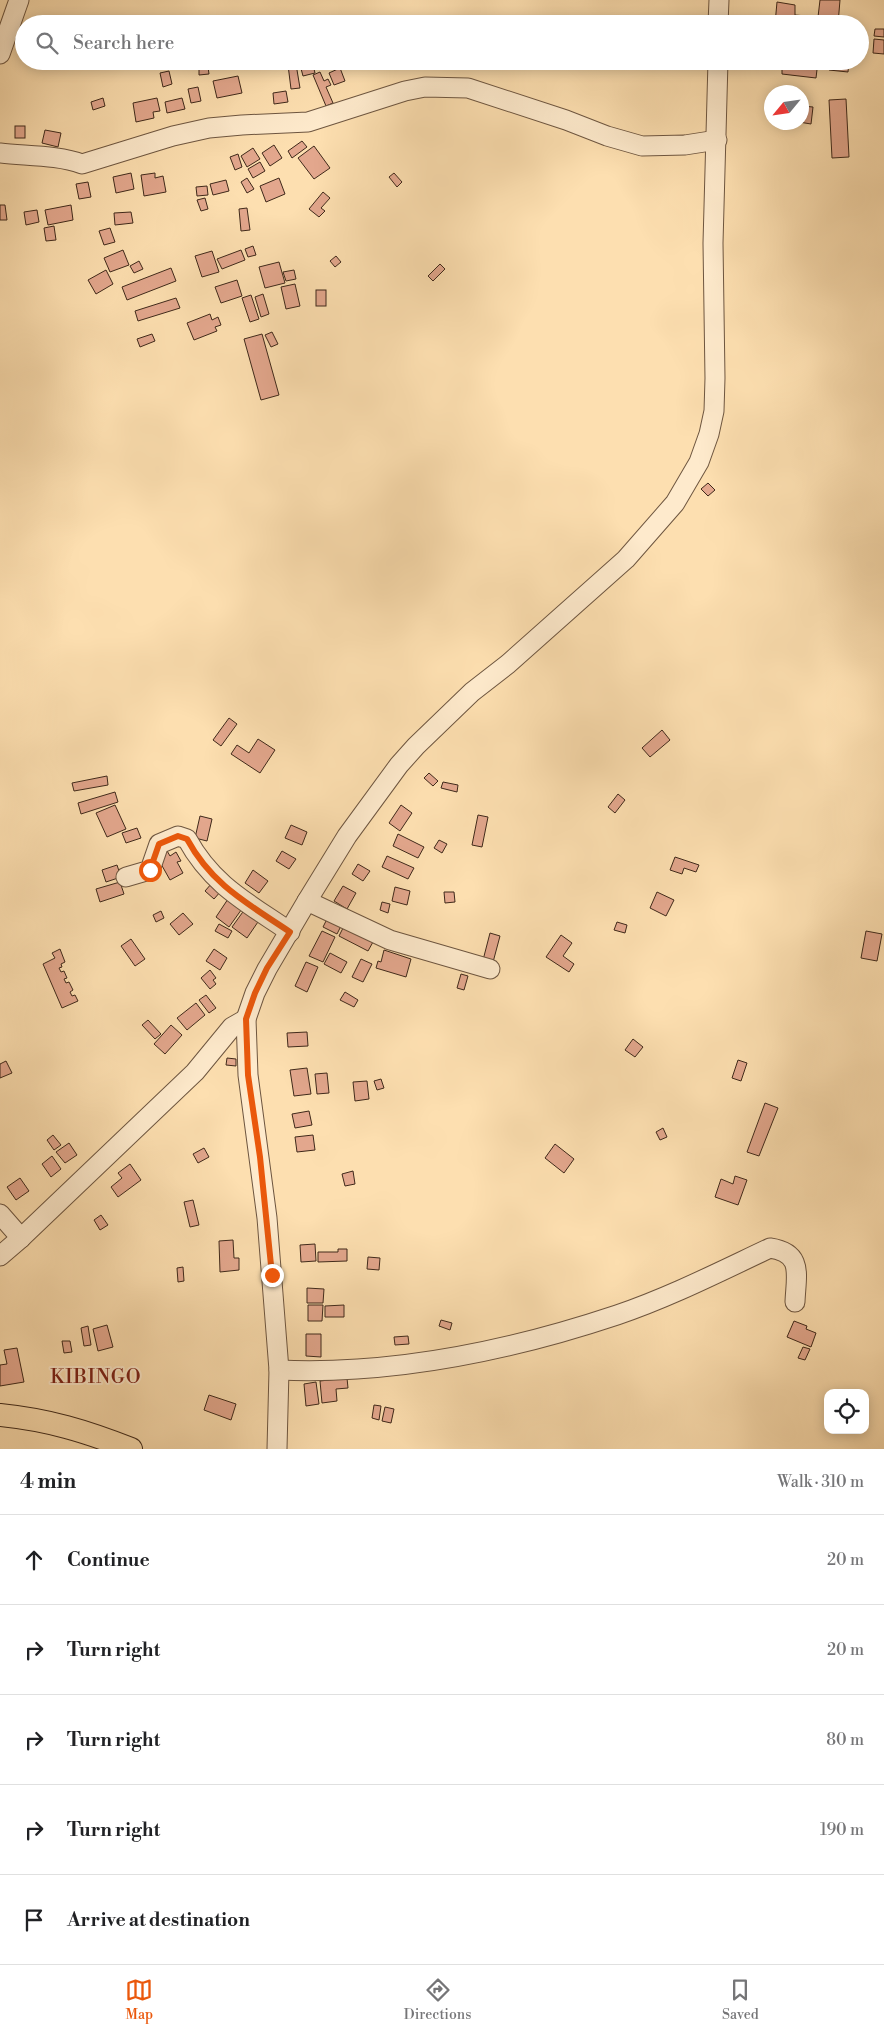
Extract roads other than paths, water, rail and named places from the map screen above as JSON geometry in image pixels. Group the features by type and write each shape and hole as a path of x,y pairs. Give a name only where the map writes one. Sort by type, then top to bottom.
{"main road":[{"path":"0,1415 31,1418 81,1430 131,1449"}],"street":[{"path":"0,54 19,0"},
{"path":"718,0 718,15"},
{"path":"277,1449 279,1370 267,1218 248,1075 246,1019 255,993 267,968 347,836 384,784 416,746 472,692 508,664 626,559 675,503 699,462 709,434 714,410 716,378 713,243 718,70"},
{"path":"0,153 55,159 67,158 82,164 173,136 209,128 308,122 405,91 425,87 468,88 566,120 607,136 642,146 685,145 716,140"},
{"path":"126,877 150,870 159,844 178,836 187,839 197,858 226,889 290,932"},
{"path":"307,901 390,940 490,969"},
{"path":"0,1256 195,1072 232,1027 246,1019"},
{"path":"0,1214 21,1238"},
{"path":"279,1370 319,1372 367,1369 428,1362 476,1353 617,1315 680,1290 770,1248 782,1250 793,1258 797,1268 795,1302"}],"district":[{"name":"KIBINGO","path":"96,1376"}]}
